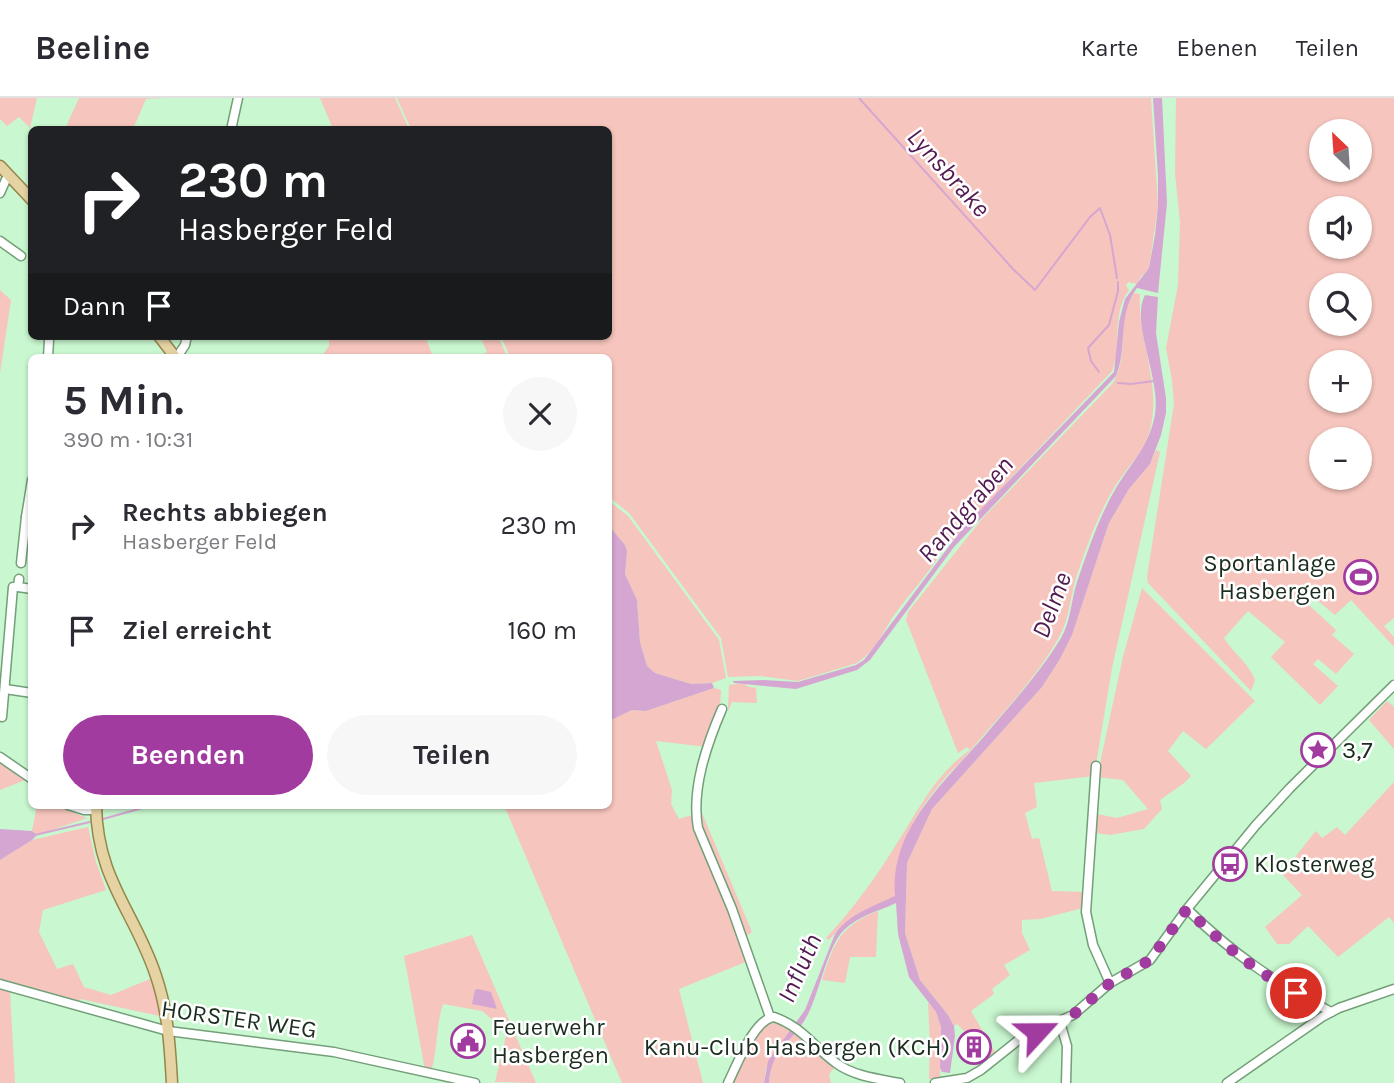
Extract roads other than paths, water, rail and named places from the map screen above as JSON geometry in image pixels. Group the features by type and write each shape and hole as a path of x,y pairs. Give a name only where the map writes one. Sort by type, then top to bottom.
{"main road":[{"path":"0,166 28,196"},
{"path":"162,340 174,354"},
{"path":"97,813 100,848 106,869 156,974 165,1003 172,1083"}],"street":[{"path":"232,126 238,98"},
{"path":"0,193 8,175"},
{"path":"0,241 21,256"},
{"path":"48,354 49,340"},
{"path":"21,563 28,523"},
{"path":"2,717 13,587 19,583 28,587"},
{"path":"936,1083 967,1078 981,1070 1021,1038 1073,1015 1110,983 1150,960 1187,909 1290,788 1394,685"},
{"path":"5,689 28,692"},
{"path":"722,709 697,788 695,814 770,1017"},
{"path":"0,757 28,776"},
{"path":"1096,765 1086,912 1093,945 1110,983"},
{"path":"1187,909 1219,941 1248,963 1274,981 1331,1012"},
{"name":"HORSTER WEG","path":"0,984 169,1031 334,1052 475,1083"},
{"path":"1227,1083 1331,1012 1394,989"},
{"path":"728,1083 756,1029 762,1020 770,1017 800,1029 837,1065 871,1078 900,1083"},
{"path":"1060,1022 1068,1046 1066,1083"}],"waterway":[{"name":"Lynsbrake","path":"859,98 1035,290 1090,217 1100,208 1110,235 1117,278"},
{"path":"1099,372 1091,361 1088,348 1109,325 1118,282"},
{"path":"1118,383 1154,381"},
{"name":"Randgraben","path":"103,819 139,809"},
{"name":"Randgraben","path":"35,835 94,821"}],"place":[{"name":"Sportanlage Hasbergen","path":"1361,577"},
{"name":"3,7","path":"1318,750"},
{"name":"Klosterweg","path":"1230,864"},
{"name":"Feuerwehr Hasbergen","path":"468,1041"},
{"name":"Kanu-Club Hasbergen (KCH)","path":"974,1047"}],"water label":[{"name":"Delme","path":"1051,605"},
{"name":"Influth","path":"799,968"}]}
